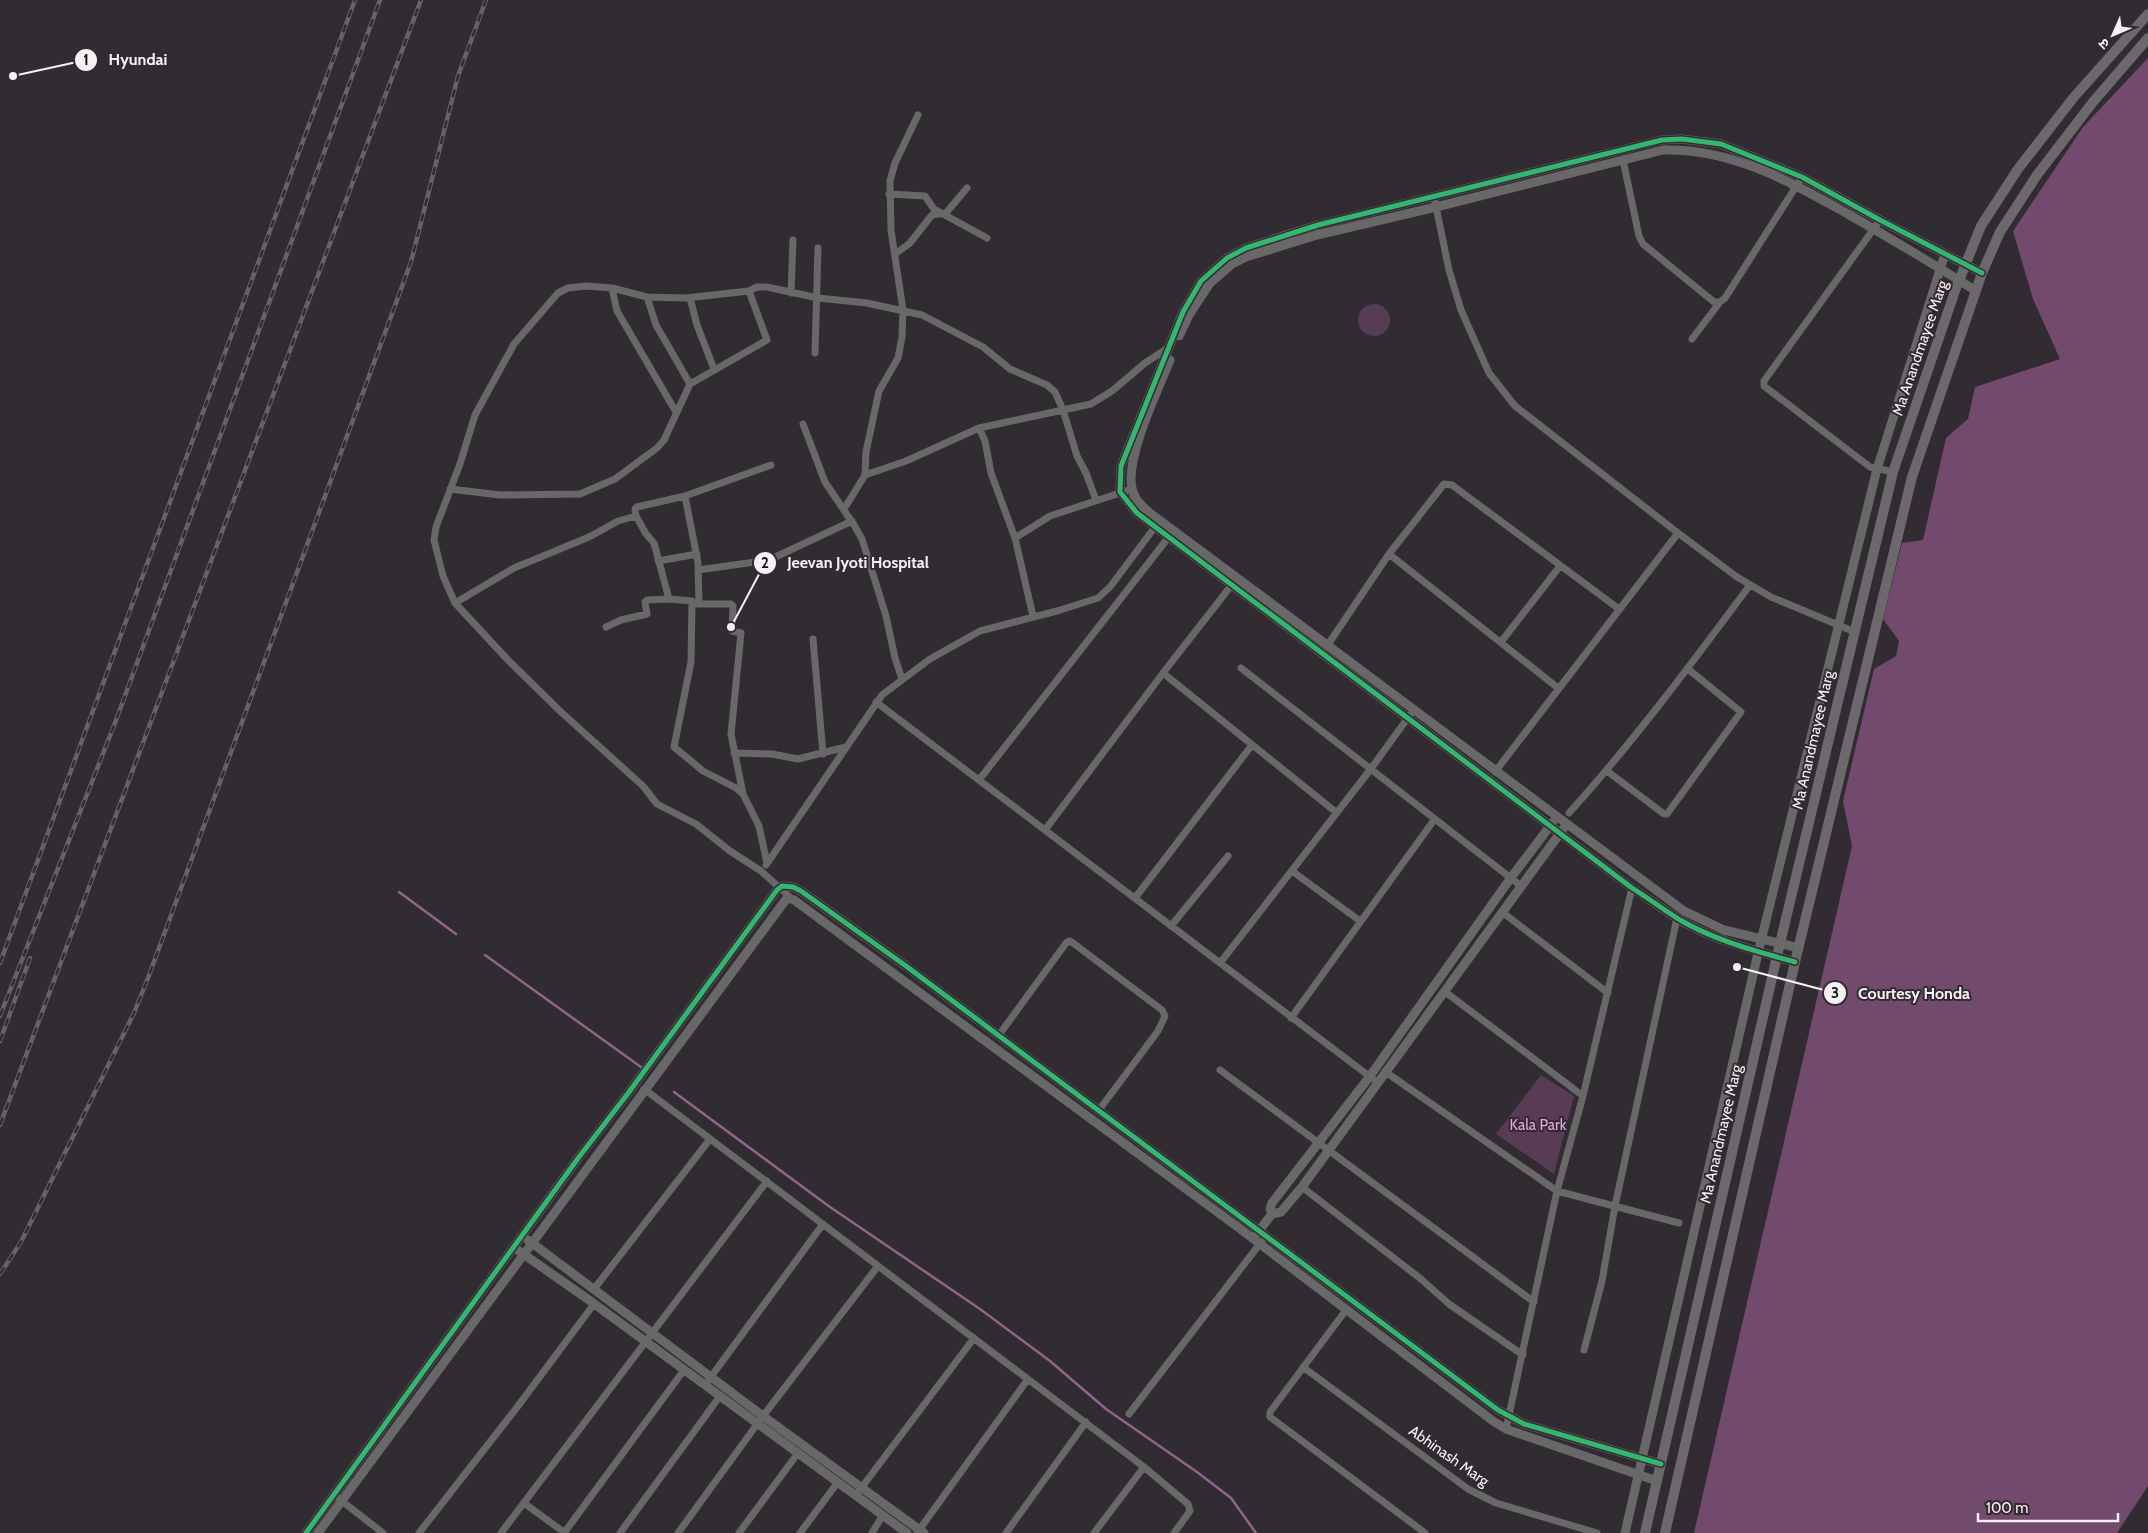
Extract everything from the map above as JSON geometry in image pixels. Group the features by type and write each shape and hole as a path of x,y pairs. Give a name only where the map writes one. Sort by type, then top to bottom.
{"main road":[{"name":"Ma Anandmayee Marg","path":"1645,1533 1780,943 1893,472 1959,280 1981,226 2020,166 2074,97 2148,14"},
{"path":"1665,1533 1799,948 1912,477 1982,273 2000,232 2037,175 2093,102 2148,38"}],"street":[{"path":"844,509 866,475 866,452 879,392 898,358 902,337 903,310 891,230 891,172 918,115"},
{"path":"1796,962 1758,953 1719,938 1677,918 1632,888 1554,822 1236,581 1168,538 1139,503 1132,489 1135,453 1185,324 1210,272 1227,258 1246,248 1318,225 1662,140 1682,139 1721,144 1802,177 1982,273"},
{"path":"1554,822 1495,772 1411,714 1327,646 1132,507 1120,492 1121,466 1168,348 1183,312 1202,288 1232,264 1246,257 1317,234 1436,208 1663,150 1696,151 1720,155 1756,166 1797,186 1875,229 1976,291"},
{"path":"1623,160 1639,236 1643,244 1714,302 1720,302"},
{"path":"1692,339 1725,298 1802,177"},
{"path":"895,254 910,243 932,215 946,213 967,188"},
{"path":"890,194 925,196 931,206 942,214 986,238"},
{"path":"1434,197 1449,270 1474,345 1489,373 1515,406 1678,533 1750,585 1771,597 1855,632"},
{"path":"1880,220 1764,381 1764,386 1860,460 1877,469 1893,472"},
{"path":"791,292 793,240"},
{"path":"815,353 818,248"},
{"path":"1625,1533 1761,939 1877,469 1945,254"},
{"path":"1096,500 1077,456 1063,410 1055,392 1047,385 1010,369 983,347 939,323 903,310 841,299 818,298 767,287 690,298 647,297 612,288 586,286 563,289 522,333 475,415 460,464 436,527 434,540 443,576 455,603 466,617 561,712 642,786 657,804 693,822 730,851 761,871 791,898 1256,1241 1506,1429 1657,1481"},
{"path":"612,288 617,311 676,412"},
{"path":"450,489 525,495 580,494 588,492 623,474 657,448 668,433 690,384 767,339 749,291"},
{"path":"647,297 650,311 659,331 690,384"},
{"path":"690,298 697,325 714,369"},
{"path":"866,475 906,462 979,428 1091,404 1168,348"},
{"path":"803,424 825,482 862,539 882,603 902,679"},
{"path":"979,428 992,473 1015,538 1033,616"},
{"path":"669,599 653,541 646,534 636,516 635,509 685,496 771,465"},
{"path":"1327,646 1389,554 1440,486 1448,483 1619,609"},
{"path":"1015,538 1050,516 1132,489"},
{"path":"685,496 697,554 698,570 691,662 674,747 703,771 736,788 743,794"},
{"path":"455,603 514,568 589,537 618,521 636,516"},
{"path":"698,570 769,560 852,521"},
{"path":"761,871 876,702 902,679 940,652 980,631 1058,611 1098,598 1104,594 1157,524"},
{"path":"1495,772 1678,533"},
{"path":"979,780 1168,538"},
{"path":"658,561 697,554"},
{"path":"1389,554 1558,688"},
{"path":"1500,642 1560,566"},
{"path":"1045,830 1163,673 1236,581"},
{"path":"1129,1414 1263,1232 1272,1214 1270,1209 1272,1203 1370,1076 1510,879 1554,822 1569,813 1607,771 1750,585"},
{"path":"606,627 621,620 647,614 645,602 647,600 690,600 695,604 732,605 732,630 741,633 731,734 743,794 758,826 767,863"},
{"path":"813,639 823,754"},
{"path":"1241,668 1521,886"},
{"path":"1607,771 1664,814 1667,814 1741,712 1688,668"},
{"path":"1163,673 1336,813"},
{"path":"876,702 1379,1084"},
{"path":"1220,963 1370,770 1411,714"},
{"path":"1135,898 1252,745"},
{"path":"734,753 772,754 798,760 846,747"},
{"path":"1272,1214 1281,1212 1302,1187 1379,1084 1563,829 1569,813"},
{"path":"1291,1018 1434,820"},
{"path":"1563,829 1684,912 1724,930 1799,948"},
{"path":"1171,926 1228,856"},
{"path":"1292,870 1360,921"},
{"path":"318,1533 338,1498 523,1235 779,888 787,886 801,892 999,1035 1509,1416 1524,1424 1661,1464"},
{"path":"1506,1429 1557,1191 1583,1096 1632,888"},
{"path":"306,1533 338,1498 524,1254 785,899 791,898"},
{"path":"1502,912 1608,993"},
{"path":"1584,1350 1602,1281 1615,1206 1677,918"},
{"path":"999,1035 1069,941 1162,1010 1165,1016 1158,1031 1098,1110"},
{"path":"1444,992 1583,1096"},
{"path":"1220,1070 1534,1302"},
{"path":"1387,1073 1557,1191 1679,1223"},
{"path":"644,1089 1144,1467 1188,1504 1190,1511 1174,1533"},
{"path":"594,1289 710,1139"},
{"path":"501,1533 767,1182"},
{"path":"1302,1187 1421,1279 1449,1304 1523,1355"},
{"path":"708,1381 823,1224"},
{"path":"523,1235 652,1332 708,1381 760,1420 798,1453 907,1533"},
{"path":"514,1248 684,1370 708,1381 720,1396 760,1420 862,1488 920,1532 1028,1379"},
{"path":"678,1533 760,1420 878,1266"},
{"path":"419,1533 518,1406 594,1304"},
{"path":"1346,1310 1270,1412 1273,1421 1425,1533"},
{"path":"856,1495 974,1338"},
{"name":"Abhinash Marg","path":"1303,1367 1468,1489 1496,1503 1597,1533"},
{"path":"524,1502 565,1533 684,1370"},
{"path":"620,1533 720,1396"},
{"path":"1006,1533 1086,1422"},
{"path":"740,1533 798,1453"},
{"path":"1094,1533 1144,1467"},
{"path":"800,1533 838,1482"},
{"path":"338,1498 383,1533"},
{"path":"872,1533 883,1516"}],"green space":[{"path":"1374,304 1385,309 1390,320 1385,331 1374,336 1363,331 1358,320 1363,309"},
{"name":"Kala Park","path":"1541,1075 1574,1096 1554,1174 1496,1134"}],"shaded area":[{"path":"2148,58 2148,1486 2117,1533 1694,1533 1852,846 1843,801 1874,669 1896,656 1899,641 1883,619 1902,543 1923,540 1946,438 1968,419 1975,387 2060,359 2033,299 2013,231 2083,127"}],"waterway":[{"path":"399,892 456,934"},
{"path":"485,955 641,1067"},
{"path":"674,1092 830,1207 980,1309 1050,1361 1106,1409 1197,1472 1231,1498 1256,1533"}],"railway":[{"path":"0,963 355,0"},
{"path":"0,1016 115,723 380,0"},
{"path":"0,1125 421,0"},
{"path":"0,1274 21,1242 134,1013 148,978 411,262 458,76 486,0"},
{"path":"0,1041 30,958"}],"cycle path":[{"path":"1795,962 1736,945 1708,934 1680,920 1632,888 1137,513 1120,492 1121,466 1183,312 1201,281 1227,258 1246,248 1318,225 1662,140 1682,139 1721,144 1802,177 1982,273"},
{"path":"306,1533 579,1157 777,890 782,886 793,887 801,891 906,966 1498,1410 1524,1424 1661,1464"}],"place":[{"name":"Hyundai","path":"13,76"},
{"name":"Jeevan Jyoti Hospital","path":"731,627"},
{"name":"Courtesy Honda","path":"1737,967"}]}
